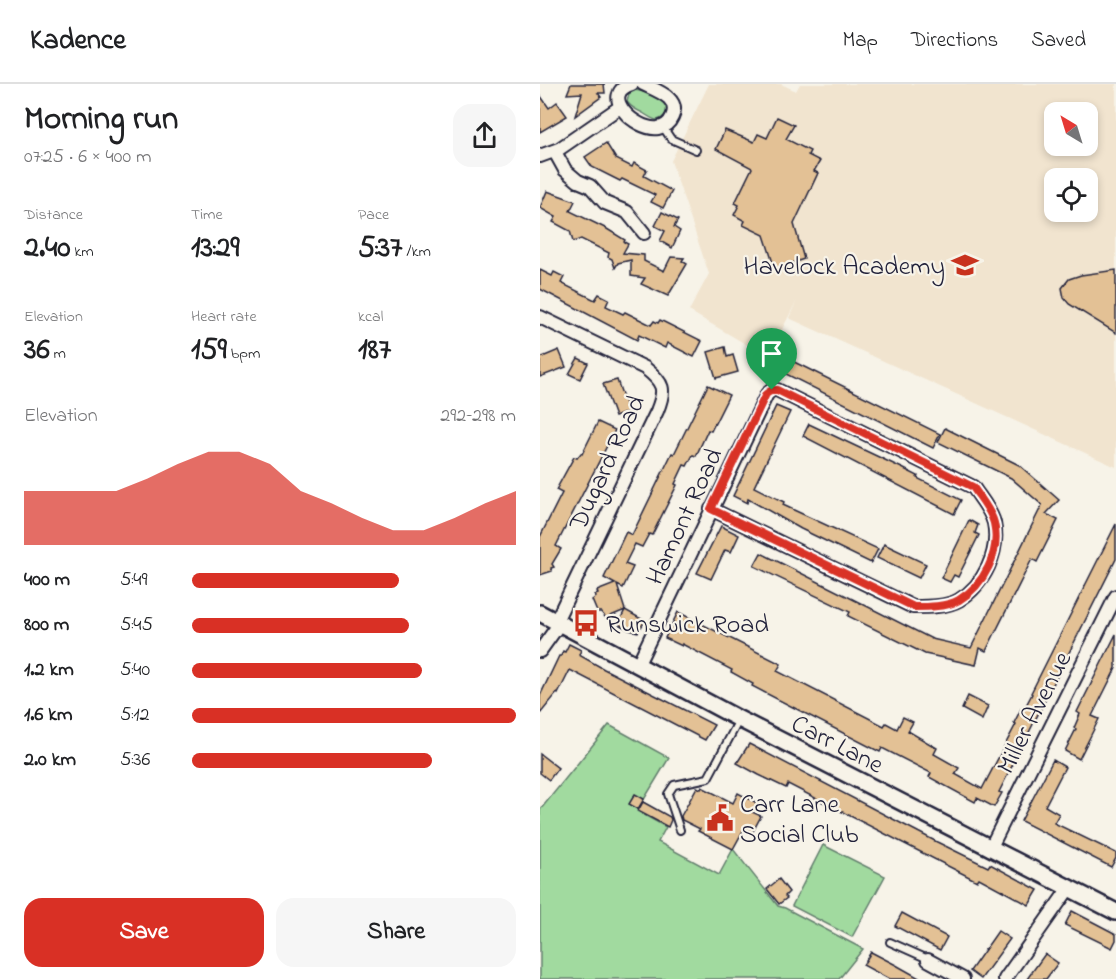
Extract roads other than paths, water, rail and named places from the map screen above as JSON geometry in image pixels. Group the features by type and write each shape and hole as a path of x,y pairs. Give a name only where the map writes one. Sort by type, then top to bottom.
{"street":[{"path":"629,84 622,91 619,99 620,107 627,116 651,129 663,127 670,122 674,114 671,98 643,84"},
{"path":"540,156 555,152 620,107"},
{"path":"555,152 566,170 578,181 590,186 605,203 627,212 644,233"},
{"name":"Dugard Road","path":"541,318 645,368 657,377 663,388 657,411 558,622"},
{"name":"Hamont Road","path":"638,664 711,509 766,394 772,390 777,390 973,487 992,516 995,525 994,551 981,581 959,600 948,604 914,607 711,509"},
{"name":"Miller Avenue","path":"990,849 1116,596"},
{"name":"Carr Lane","path":"540,613 990,849 1116,912"},
{"path":"540,651 558,622"},
{"path":"1005,979 1069,888"},
{"path":"928,960 963,979"}],"lane":[{"path":"663,127 671,140 696,150"},
{"path":"680,830 668,794 674,785 708,778 740,719"},
{"path":"890,942 928,960"}],"place":[{"name":"Havelock Academy","path":"965,265"},
{"name":"Runswick Road","path":"586,623"},
{"name":"Carr Lane Social Club","path":"720,818"}]}
